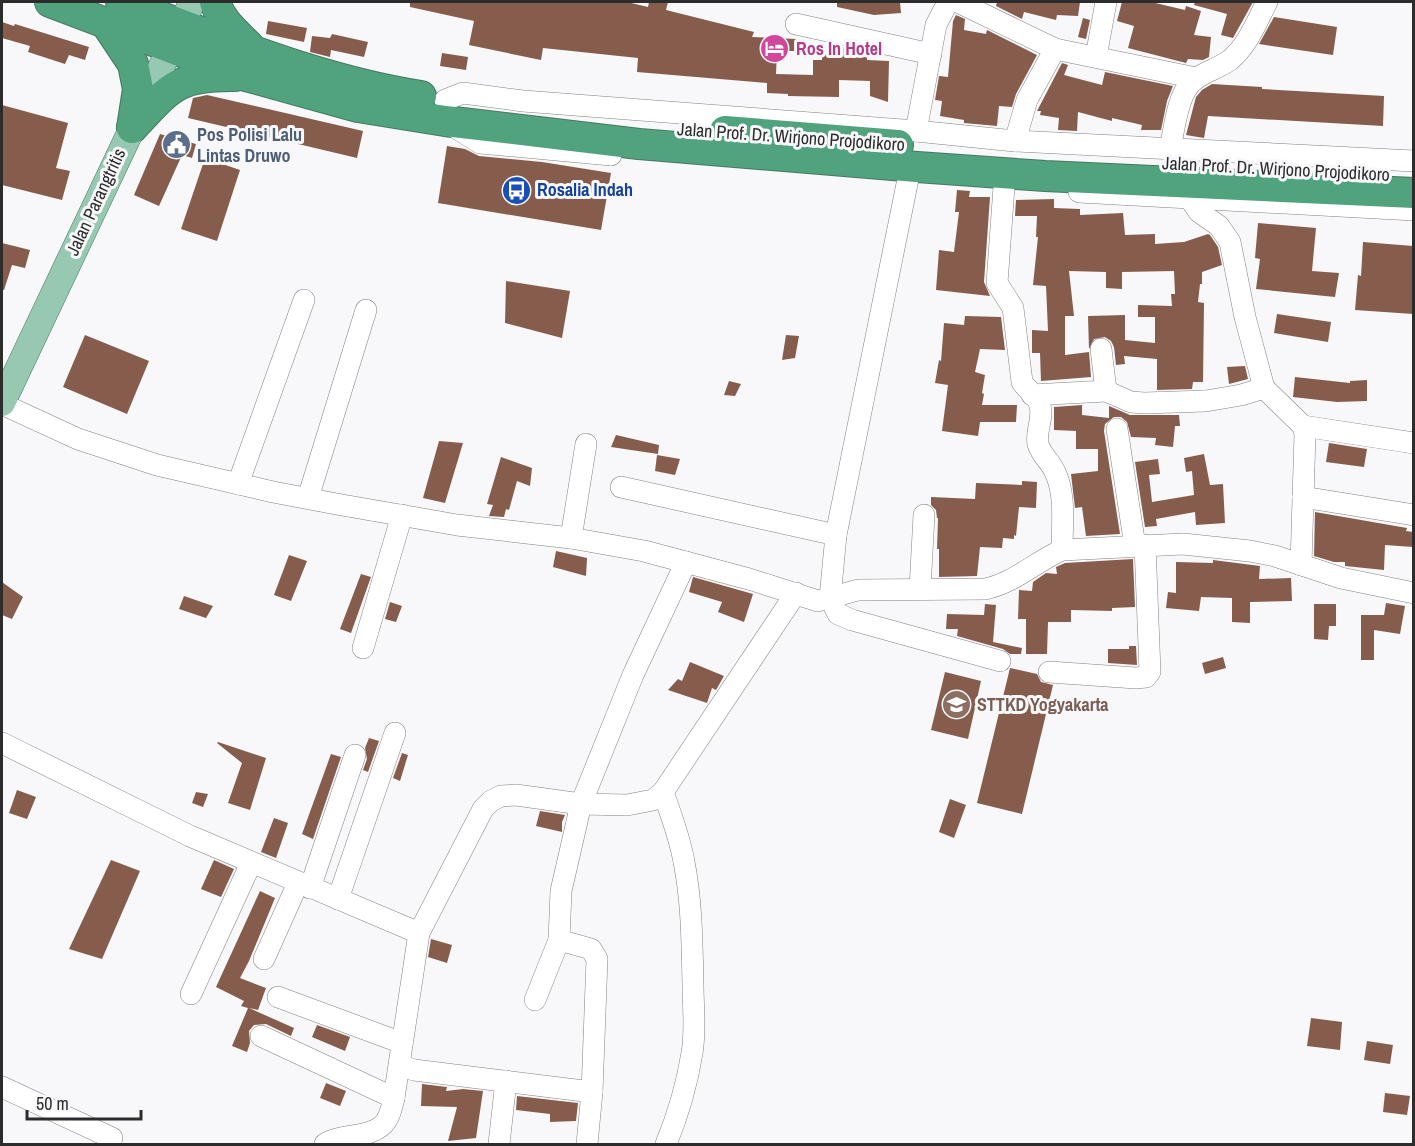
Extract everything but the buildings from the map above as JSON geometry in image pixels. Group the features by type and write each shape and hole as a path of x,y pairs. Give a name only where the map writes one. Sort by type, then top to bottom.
{"highway":[{"path":"50,2 181,24 250,63 358,107 413,105 638,150 1045,176 1413,193"},
{"path":"215,2 219,14 230,28 250,63"},
{"path":"113,12 133,64 138,89 132,128"},
{"path":"132,128 167,90 185,81 250,63"},
{"name":"Jalan Prof. Dr. Wirjono Projodikoro","path":"445,111 519,112 665,128 774,134 1015,155 1413,176"}],"main road":[{"name":"Jalan Parangtritis","path":"2,404 10,364 132,128 181,24"}],"street":[{"path":"916,130 936,25 948,2"},
{"path":"958,2 1055,49 1196,78"},
{"path":"1096,57 1107,2"},
{"path":"1170,149 1180,105 1186,90 1196,78 1230,60 1251,33 1268,2"},
{"path":"796,24 931,54"},
{"path":"1015,141 1027,100 1055,49"},
{"path":"445,111 463,93 523,101 916,130 1015,141 1413,161"},
{"path":"638,150 1004,187 1413,210"},
{"path":"908,179 836,535 830,598 838,614 852,621 1000,661"},
{"path":"1004,187 997,283 1013,308 1022,382 1039,401 1042,414 1037,434 1039,446 1056,472 1060,493 1062,550"},
{"path":"1190,199 1199,212 1219,226 1230,242 1245,317 1264,388 1303,426 1305,434 1300,565"},
{"path":"238,484 304,300"},
{"path":"308,498 366,310"},
{"path":"1101,349 1106,391"},
{"path":"1032,395 1106,391 1131,402 1144,403 1206,401 1241,395 1264,388"},
{"path":"2,404 89,443 157,465 238,484 457,525 571,538 644,551 818,601 858,590 985,589 1012,581 1045,557 1062,550 1183,544 1250,551 1341,578 1413,593"},
{"path":"1303,426 1413,443"},
{"path":"1049,672 1136,678 1146,677 1150,672 1140,546 1117,429"},
{"path":"571,538 586,444"},
{"path":"621,487 836,535"},
{"path":"1303,497 1413,515"},
{"path":"363,648 402,515"},
{"path":"920,589 924,515"},
{"path":"535,1000 559,940 561,891 581,804 640,657 686,562"},
{"path":"325,1144 336,1139 369,1132 387,1120 400,1065 419,933 483,809 491,801 501,796 516,795 581,804 633,805 652,800 663,792 796,593"},
{"path":"338,899 395,733"},
{"path":"2,743 151,818 251,863 419,933"},
{"path":"264,959 304,885 355,755"},
{"path":"663,792 675,824 685,863 691,921 693,1025 692,1051 685,1085 676,1120 666,1144"},
{"path":"190,994 251,863"},
{"path":"559,940 591,949 597,959 592,1092 587,1144"},
{"path":"278,997 402,1043"},
{"path":"261,1036 394,1098"},
{"path":"400,1065 414,1070 592,1092"},
{"path":"499,1144 506,1081"},
{"path":"2,1087 116,1142"}],"place":[{"name":"Ros In Hotel","path":"775,49"},
{"name":"Pos Polisi Lalu Lintas Druwo","path":"176,145"},
{"name":"Rosalia Indah","path":"516,190"},
{"name":"STTKD Yogyakarta","path":"956,705"}]}
